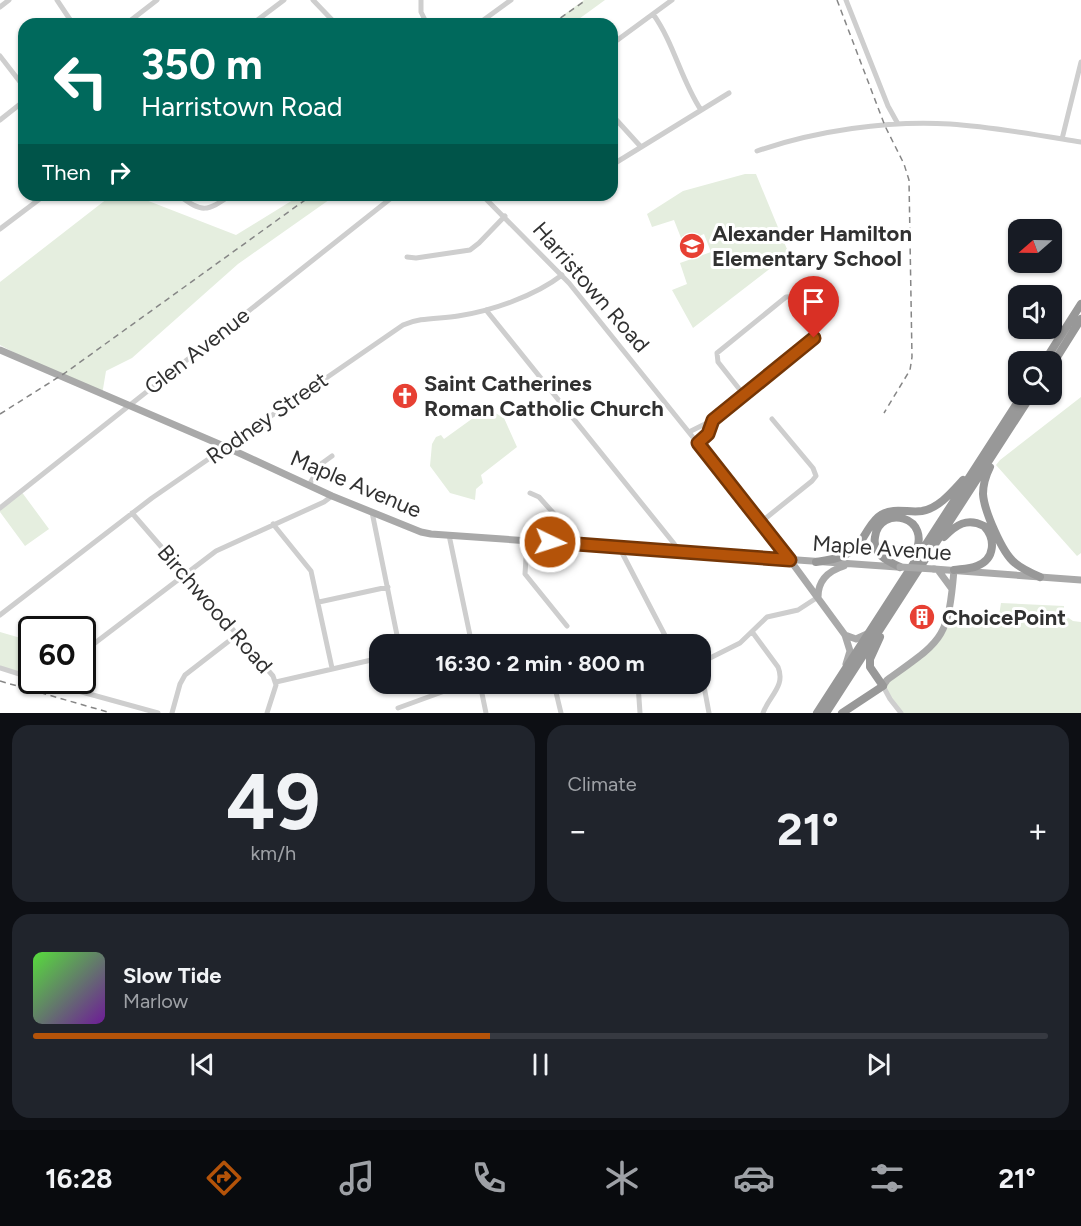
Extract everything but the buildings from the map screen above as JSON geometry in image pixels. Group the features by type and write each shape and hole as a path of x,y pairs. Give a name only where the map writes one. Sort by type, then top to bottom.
{"highway":[{"path":"1051,351 1081,304"},
{"path":"1060,351 1081,319"},
{"path":"817,713 1016,405"},
{"path":"1026,405 990,468 984,483 983,497 1011,560 1021,568 1040,577"},
{"path":"826,713 1022,411"},
{"path":"816,562 849,555 857,548 875,519 886,512 922,511 938,504 963,480 994,439"},
{"path":"899,586 916,552 919,535 909,521 894,518 880,524 874,544 882,557 900,567"},
{"path":"914,578 940,542 954,528 969,522 984,526 992,540 989,556 977,566 954,570"},
{"path":"842,713 883,686 872,672 870,663 888,618"}],"main road":[{"name":"Maple Avenue","path":"0,350 226,447 332,496 421,532 448,536 1081,580"},
{"name":"Harristown Road","path":"790,560 844,635"},
{"path":"818,597 820,582 827,574 851,564"},
{"path":"936,569 952,589"},
{"path":"883,686 887,680 931,648 941,636 949,615 954,570"},
{"path":"952,589 958,578 966,571"},
{"path":"844,635 856,639 864,636 871,629"},
{"path":"842,674 850,651 844,635"}],"street":[{"path":"0,7 9,0"},
{"path":"57,0 70,18"},
{"path":"134,18 157,0"},
{"path":"260,18 284,0"},
{"path":"314,0 330,18"},
{"path":"420,0 424,18"},
{"path":"486,18 511,0"},
{"path":"618,40 672,0"},
{"path":"846,0 888,106 898,124"},
{"path":"653,14 667,36 687,87 701,110"},
{"path":"0,56 18,79"},
{"path":"1062,139 1081,62"},
{"path":"618,161 729,93"},
{"path":"0,120 18,106"},
{"path":"618,122 641,147"},
{"path":"757,151 833,133 898,124 952,124 1081,142"},
{"path":"0,229 37,201"},
{"path":"186,201 196,208 209,209 222,201"},
{"name":"Glen Avenue","path":"0,508 388,201"},
{"name":"Harristown Road","path":"489,201 562,275 790,560"},
{"path":"407,257 416,258 470,250 505,216"},
{"name":"Rodney Street","path":"0,615 132,513 403,325 415,321 486,310 532,292 562,275"},
{"path":"689,432 713,420 744,395 814,338 815,327 805,300 798,295 786,297 719,350 716,356 718,362 744,395"},
{"path":"486,310 680,551"},
{"path":"761,522 812,482 816,476 813,468 772,419"},
{"path":"698,443 708,434 713,420"},
{"path":"309,485 321,464 332,456"},
{"path":"530,493 538,497 556,516 556,543"},
{"path":"96,642 216,551 324,502 332,496"},
{"path":"372,512 397,634"},
{"name":"Birchwood Road","path":"132,513 238,634 276,682 267,713"},
{"path":"273,524 311,570 332,669"},
{"path":"448,536 469,634"},
{"path":"527,541 525,574 567,626"},
{"path":"619,547 663,634"},
{"path":"319,602 388,586"},
{"path":"711,659 753,633 767,617 798,610 818,597"},
{"path":"753,633 781,674 780,683 763,713"},
{"path":"172,713 180,684 185,675 238,634"},
{"path":"276,682 369,661"},
{"path":"0,668 18,674"},
{"path":"883,686 901,713"},
{"path":"86,694 158,713"},
{"path":"398,708 436,694"},
{"path":"482,694 486,713"},
{"path":"556,694 561,713"},
{"path":"639,694 640,713"},
{"path":"706,694 709,713"}],"green space":[{"path":"584,0 605,0 580,18 559,18"},
{"path":"745,174 756,174 789,254 693,328 672,290 687,284 680,263 711,252 704,234 683,243 674,220 652,227 647,214 683,191"},
{"path":"104,201 148,201 236,235 291,201 327,201 238,264 132,358 106,371 102,395 54,374 0,345 0,282"},
{"path":"1081,397 1081,553 1077,556 996,465"},
{"path":"487,408 504,418 517,447 481,475 483,483 476,489 475,500 450,493 430,466 432,444 436,437 441,435 444,439"},
{"path":"21,491 49,529 25,546 0,512 0,508"},
{"path":"1001,603 1064,606 1063,614 1073,621 1081,622 1081,713 901,713 883,686 924,654 948,620 998,622"},
{"path":"0,632 18,637 18,674 0,668"}],"railway":[{"path":"560,18 586,0"},
{"path":"837,0 885,126 904,164 909,180 912,357 910,370 884,413"},
{"path":"0,414 65,373 304,201"},
{"path":"0,681 111,713"}],"place":[{"name":"Alexander Hamilton Elementary School","path":"692,246"},
{"name":"Saint Catherines Roman Catholic Church","path":"405,396"},
{"name":"ChoicePoint","path":"922,617"}],"route":[{"path":"550,542 790,560 698,443 708,434 713,420 814,338"}]}
